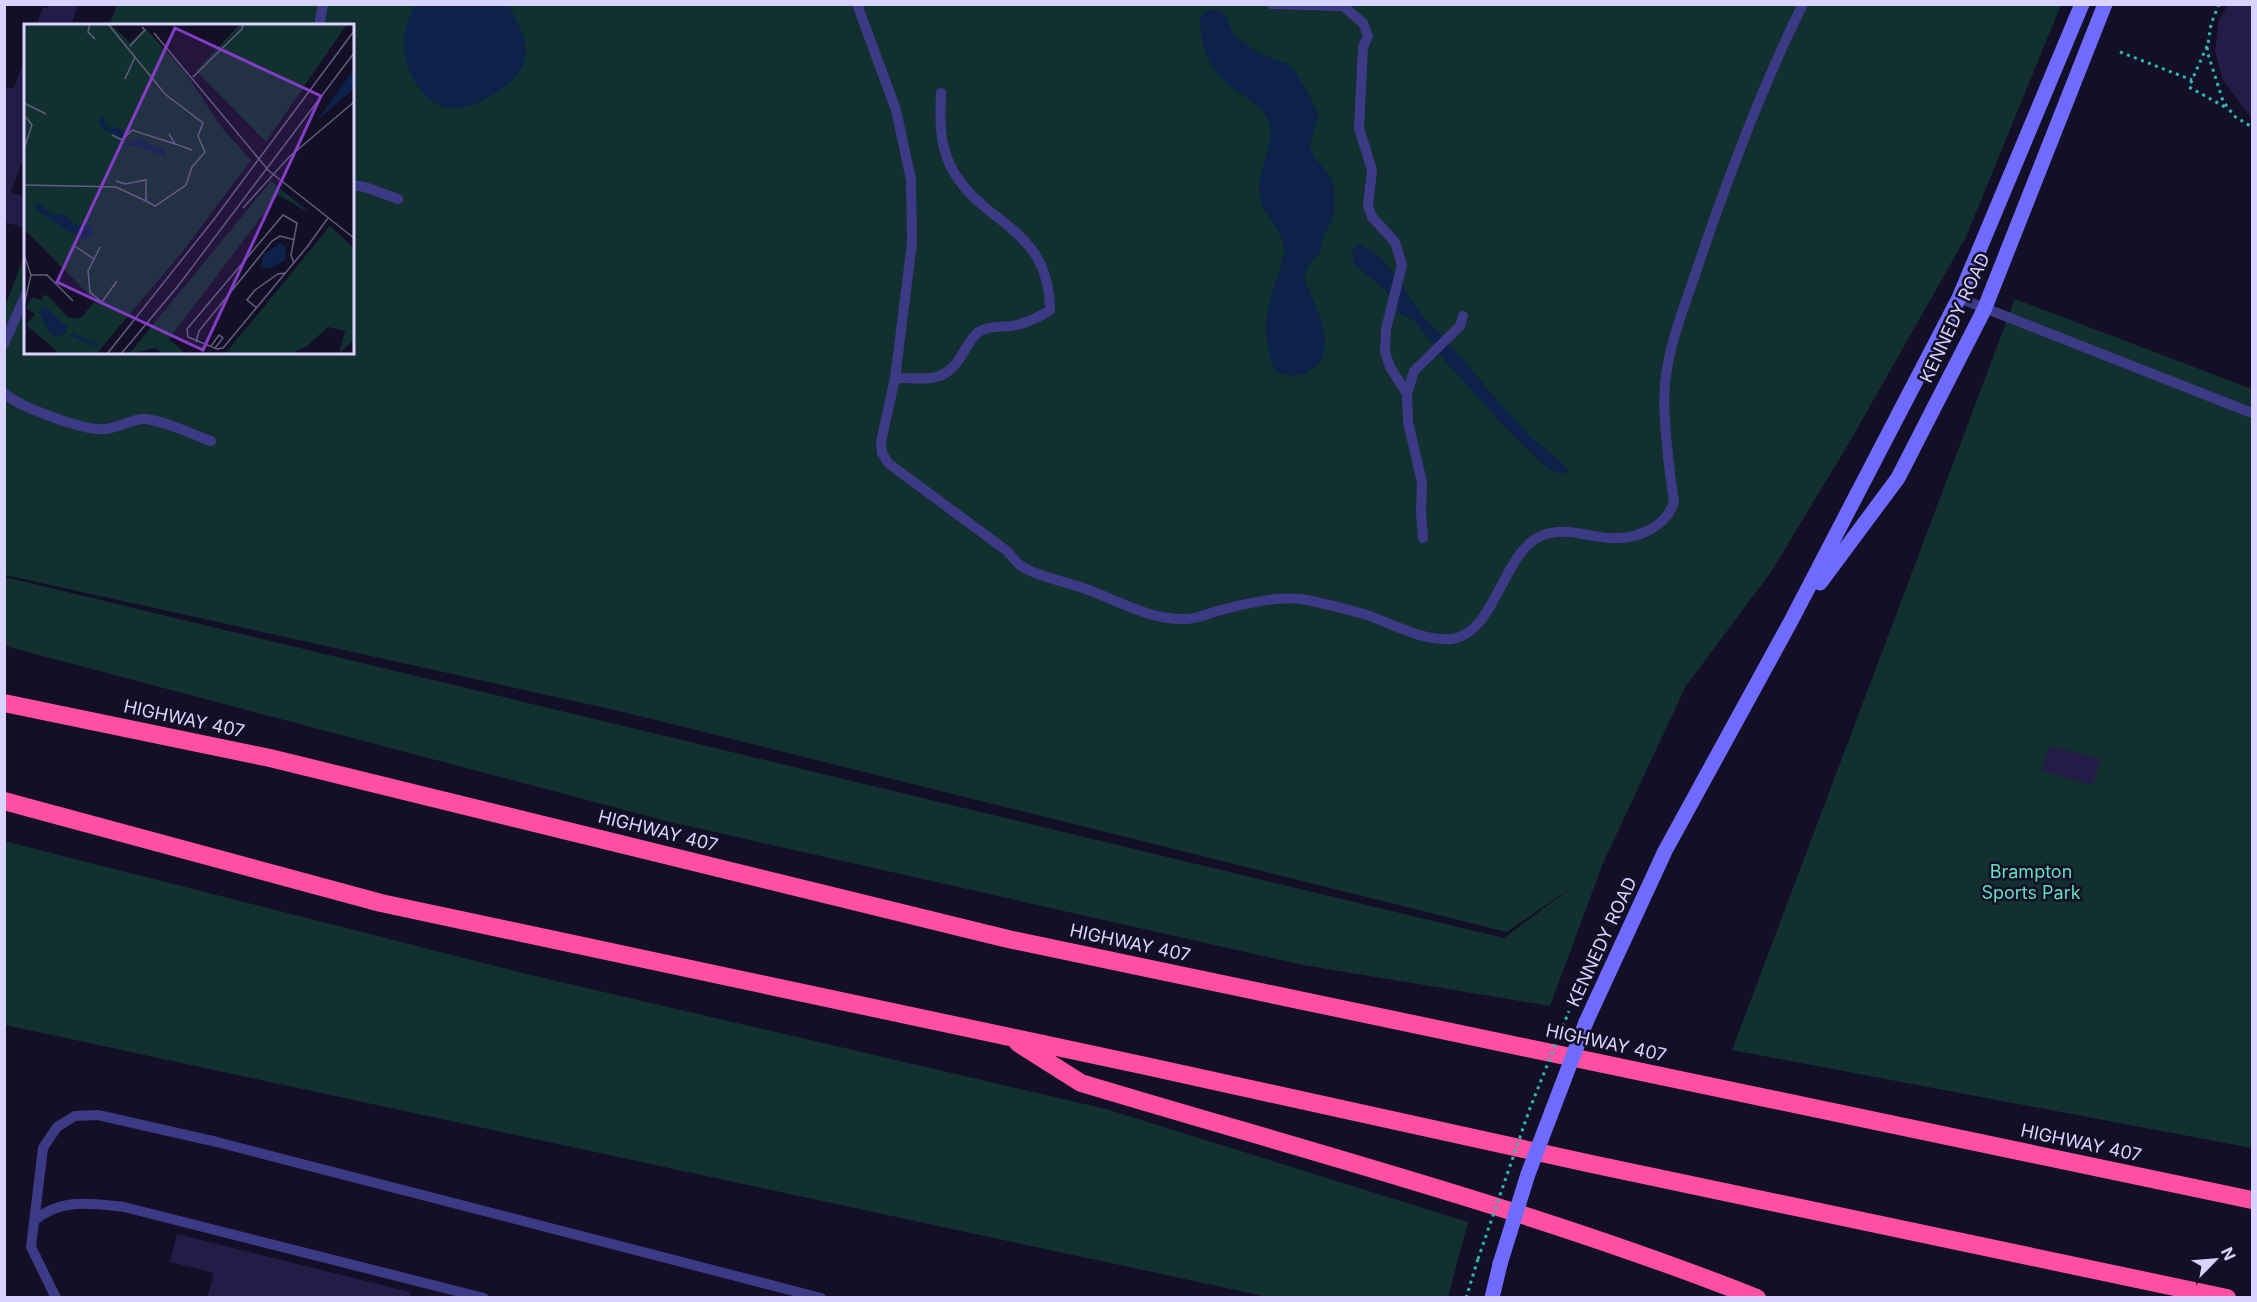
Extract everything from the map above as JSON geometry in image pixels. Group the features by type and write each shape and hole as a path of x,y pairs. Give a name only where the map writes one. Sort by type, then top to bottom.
{"highway":[{"name":"HIGHWAY 407","path":"4,703 270,758 1008,939 2253,1200"},
{"path":"4,801 381,903 1587,1163 2227,1298"},
{"path":"1008,1037 1081,1083 1550,1223 1701,1275 1757,1298"}],"main road":[{"name":"KENNEDY ROAD","path":"1492,1298 1528,1174 1586,1022 1665,851 1791,621 1959,298 2082,4"},
{"name":"KENNEDY ROAD","path":"1791,621 1898,478 1984,309 2104,4"}],"lane":[{"path":"319,24 322,4"},
{"path":"857,4 896,110 911,180 912,243 895,378 881,442 882,453 888,463 1007,551 1023,568 1089,590 1148,614 1187,619 1256,602 1304,600 1365,614 1415,634 1451,639 1461,636 1477,624 1498,593 1513,563 1527,544 1542,536 1564,532 1606,539 1624,539 1654,527 1671,512 1674,502 1667,440 1665,387 1673,341 1740,149 1783,45 1803,4"},
{"path":"1272,4 1343,6 1363,23 1368,36 1363,47 1359,128 1372,170 1368,206 1372,217 1395,242 1402,265 1386,329 1385,352 1390,367 1407,394"},
{"path":"895,378 936,378 946,374 953,368 978,332 1035,320 1050,309 1050,289 1037,254 1015,231 968,192 950,165 942,142 941,93"},
{"path":"354,185 365,187 398,200"},
{"path":"1959,298 2253,413"},
{"path":"4,344 24,299"},
{"path":"1424,538 1420,513 1422,482 1408,422 1407,394 1414,371 1460,326 1463,316"},
{"path":"4,393 10,399 32,409 81,426 104,430 142,419 158,421 212,441"},
{"path":"56,1298 31,1247 43,1148 57,1127 75,1116 98,1115 217,1142 821,1298"},
{"path":"34,1221 42,1213 58,1206 83,1202 124,1207 484,1298"}],"path":[{"path":"2219,4 2211,24 2207,51 2223,101 2234,116 2253,127"},
{"path":"2209,41 2189,87 2228,109"},
{"path":"2120,52 2192,80"},
{"path":"1466,1298 1530,1108 1569,1011"}],"green space":[{"path":"117,5 2061,5 1966,237 1849,443 1771,572 1686,686 1603,863 1550,1006 1303,965 670,822 5,646 5,577 1504,938 1576,884 1507,932 619,711 5,575 4,310 24,256 24,354 354,354 354,24 109,24"},
{"name":"Brampton Sports Park","path":"2015,299 2252,389 2252,1148 1732,1050"},
{"path":"4,841 535,976 1106,1109 1468,1222 1448,1297 1268,1297 5,1025"}],"water":[{"path":"415,4 508,5 522,32 525,45 525,56 516,76 491,96 470,106 448,108 429,99 415,82 404,50 408,22"},
{"path":"1215,9 1224,13 1235,37 1263,55 1288,64 1296,72 1319,113 1310,145 1314,157 1330,176 1334,190 1334,210 1331,223 1324,234 1320,252 1307,267 1304,278 1322,326 1325,338 1324,351 1320,361 1311,370 1298,375 1275,371 1268,350 1266,329 1268,309 1284,252 1278,231 1260,199 1260,181 1269,145 1270,127 1263,111 1229,86 1208,59 1201,35 1200,18 1206,11"},
{"path":"1356,244 1376,254 1385,263 1426,319 1498,401 1568,471 1561,474 1548,469 1502,424 1447,363 1414,320 1400,314 1386,291 1354,264 1352,253"}],"building":[{"path":"49,4 78,4 72,24 37,24 43,7 48,9"},
{"path":"2228,4 2253,4 2253,121 2222,79 2215,51 2219,20"},
{"path":"24,63 24,156 11,192 24,197 24,227 4,222 4,86 14,89"},
{"path":"2049,746 2100,759 2093,785 2042,771"},
{"path":"177,1234 410,1292 410,1298 207,1298 214,1273 170,1262"}]}
